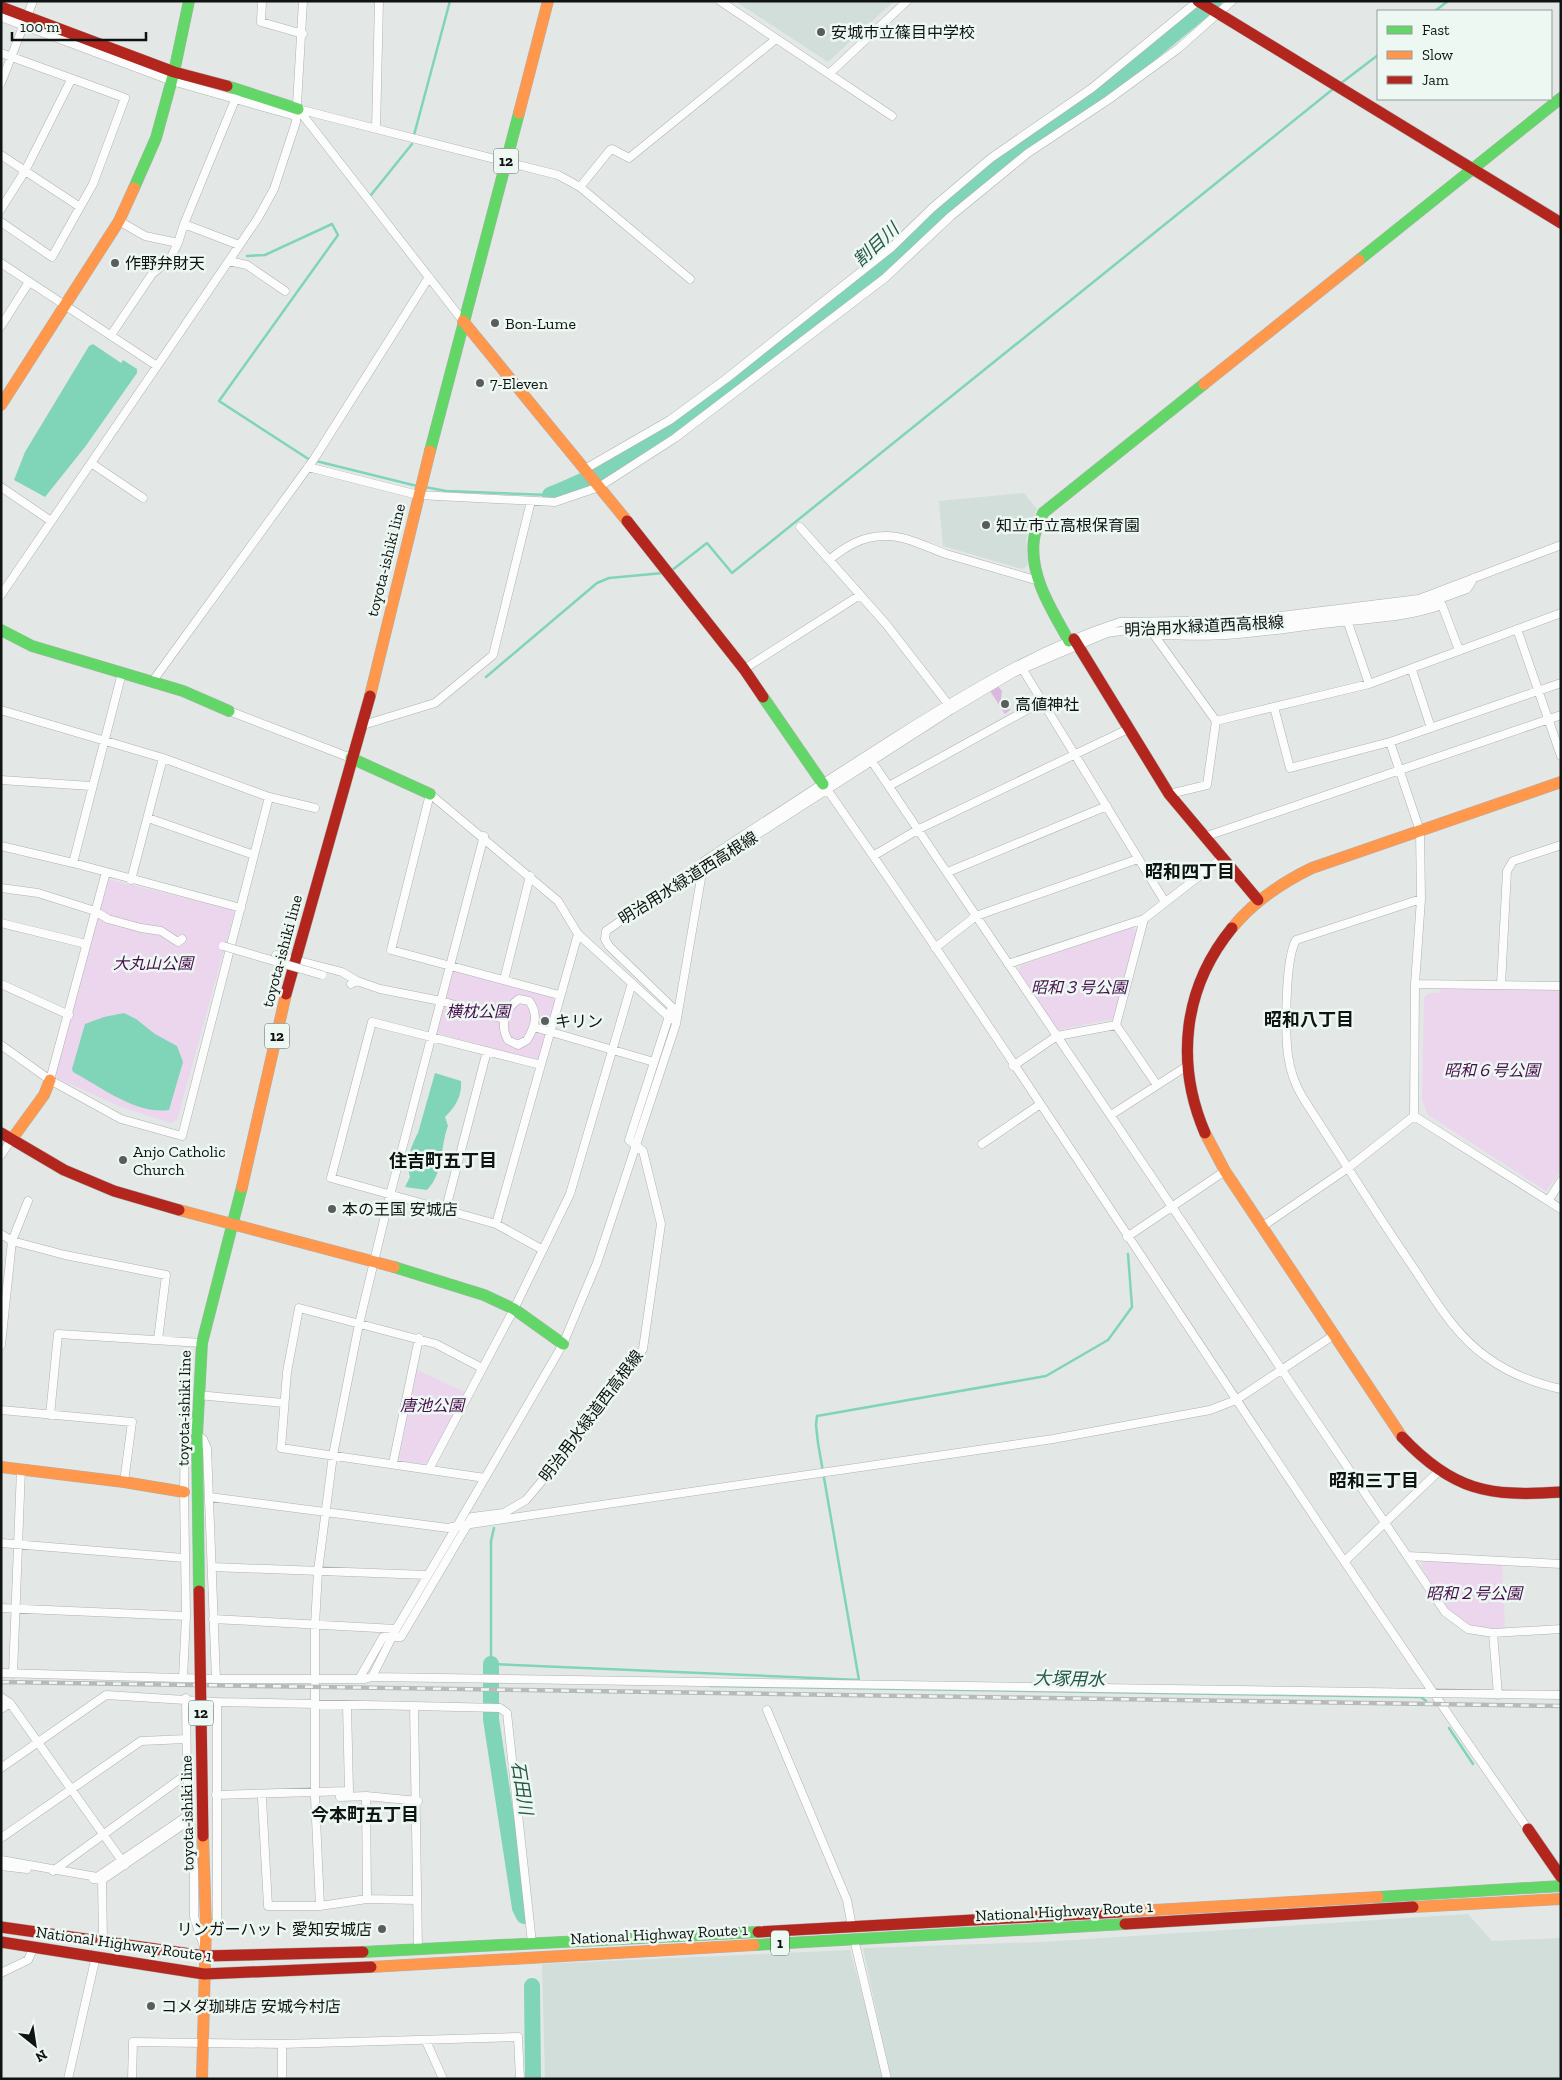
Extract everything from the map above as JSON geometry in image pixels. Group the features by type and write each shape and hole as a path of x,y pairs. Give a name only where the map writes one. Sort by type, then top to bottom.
{"main road":[{"path":"1,405 118,221 156,138 173,76 189,1"},
{"name":"toyota-ishiki line","path":"202,2079 206,1925 197,1419 202,1343 233,1226 295,959 351,758 363,725 420,489 548,1"},
{"path":"1198,1 1561,223"},
{"path":"1,7 26,21 173,76 298,109"},
{"path":"1258,900 1221,859 1169,794 1038,581 1034,562 1034,540 1043,513 1561,98"},
{"path":"463,321 587,472 744,669 825,787"},
{"path":"1,630 32,646 183,691 229,710"},
{"path":"351,758 430,794"},
{"path":"1561,782 1312,867 1258,900 1230,929 1211,960 1197,990 1190,1017 1186,1066 1194,1102 1204,1133 1225,1171 1402,1437 1418,1456 1466,1487 1496,1494 1561,1492"},
{"path":"12,1139 44,1095 50,1080"},
{"path":"1,1133 64,1170 114,1191 233,1226 376,1262 460,1286 514,1309 563,1344"},
{"path":"1,1467 124,1482 184,1492"},
{"path":"1528,1829 1561,1877"},
{"name":"National Highway Route 1","path":"1,1927 204,1951 297,1955 852,1927 1561,1886"},
{"name":"National Highway Route 1","path":"1,1942 204,1974 298,1971 1561,1899"}],"street":[{"path":"1,83 13,57 33,1"},
{"path":"262,1 261,22 303,34"},
{"path":"1,595 258,218 274,189 287,154 298,109 304,1"},
{"path":"376,129 379,1"},
{"path":"720,1 892,116"},
{"path":"830,73 907,1"},
{"path":"587,472 670,420 727,378 892,247 932,208 991,158 1107,77 1198,1"},
{"path":"311,463 420,489 531,501 555,502 599,487 675,438 885,278 951,216 1028,153 1108,100 1171,54 1232,1"},
{"path":"1,16 26,21"},
{"path":"580,187 610,150 612,149 629,158 776,39"},
{"path":"1,53 71,80 125,98 93,184 52,257 1,222"},
{"path":"1,209 25,171 71,80"},
{"path":"111,336 152,274 170,259 178,244 184,224 237,94"},
{"path":"298,109 558,175 580,187 690,279"},
{"path":"298,109 463,321"},
{"path":"1,155 80,208"},
{"path":"118,221 145,236 178,244"},
{"path":"184,224 239,245"},
{"path":"229,260 247,265 285,291"},
{"path":"1,263 156,366"},
{"path":"152,682 311,463 429,277"},
{"path":"1,326 29,282"},
{"path":"91,463 143,498"},
{"path":"1,487 51,521"},
{"path":"363,725 434,703 493,655 531,501"},
{"path":"800,526 860,595 948,704"},
{"path":"829,560 846,546 872,537 885,536 905,539 1038,581"},
{"path":"1169,794 1207,785 1216,721 1154,635 1224,636 1345,615 1419,599 1561,545"},
{"path":"744,669 860,595"},
{"path":"1345,615 1418,614 1442,605 1459,650"},
{"path":"1216,721 1369,684 1412,670 1459,650 1561,613"},
{"path":"1345,615 1369,684"},
{"name":"明治用水緑道西高根線","path":"1021,666 1074,642 1107,632 1257,626 1345,615"},
{"path":"1517,629 1561,756"},
{"path":"372,1677 391,1637 563,1344 597,1263 676,1024 704,861 825,787 948,704 1021,666"},
{"path":"1021,666 1165,902"},
{"path":"870,757 951,710 1021,666"},
{"path":"1412,670 1431,728"},
{"path":"73,863 91,786 122,673"},
{"path":"1274,707 1290,768 1390,742 1561,683"},
{"path":"889,786 1042,702"},
{"path":"1,710 163,758 269,797 315,808"},
{"path":"229,710 351,758"},
{"path":"1204,837 1561,715"},
{"path":"873,856 919,829 1128,729"},
{"path":"1390,742 1420,831 1421,899 1415,984 1414,1116"},
{"path":"870,757 1445,1612 1468,1629 1493,1633 1561,1629"},
{"path":"131,880 163,758"},
{"path":"1,780 91,786"},
{"path":"825,787 935,948 1433,1694 1528,1829"},
{"path":"559,995 391,950 430,794 484,836 558,901 578,934 676,1024"},
{"path":"1,1045 50,1080 121,1118 182,1136 269,797"},
{"path":"948,872 1107,806"},
{"path":"148,818 254,855"},
{"path":"320,1906 315,1795 315,1678 318,1571 324,1512 333,1455 359,1324 376,1262 390,1195 484,836"},
{"path":"1,846 73,863 241,908"},
{"path":"1501,985 1507,871 1513,861 1561,846"},
{"path":"935,948 976,916 1138,859"},
{"path":"1008,964 1144,919 1221,859"},
{"name":"明治用水緑道西高根線","path":"468,1524 472,1517 504,1514 526,1500 577,1439 643,1349 661,1224 643,1151 629,1140 672,1007 609,946 605,939 606,931 652,899 660,897 704,869"},
{"path":"50,1080 106,872"},
{"path":"504,980 530,876"},
{"path":"1,888 38,893 95,911 108,919 161,931 178,942 182,940"},
{"path":"1421,899 1296,940 1291,948 1288,1041 1288,1054 1294,1081 1348,1168 1445,1315 1461,1335 1488,1358 1523,1379 1561,1389"},
{"path":"1144,919 1116,1025 1157,1085"},
{"path":"1,923 86,944"},
{"path":"496,1224 551,1033 559,995 578,934"},
{"path":"223,946 322,975"},
{"path":"276,956 295,959 342,972 354,982 441,1001 504,1019"},
{"path":"429,1468 514,1309 570,1194 614,1050 632,983"},
{"path":"1,984 69,1015"},
{"path":"1415,984 1561,986"},
{"path":"525,999 529,1001 535,1011 534,1028 527,1040 514,1044 505,1035 504,1019 514,1002 525,999"},
{"path":"541,1065 372,1022 331,1178 390,1195 446,1208 496,1224 543,1250"},
{"path":"1013,1066 1057,1036 1116,1025"},
{"path":"534,1028 654,1062"},
{"path":"446,1208 487,1052"},
{"path":"1112,1115 1186,1066"},
{"path":"982,1144 1039,1105"},
{"path":"1263,1226 1348,1168 1414,1116"},
{"path":"1414,1116 1561,1209"},
{"path":"1,1155 12,1139"},
{"path":"1126,1236 1225,1171"},
{"path":"1548,1201 1561,1181"},
{"path":"1,1346 12,1240 28,1201"},
{"path":"1,1234 12,1240 65,1255 166,1275 158,1340"},
{"path":"482,1368 436,1344 419,1338 299,1308 287,1372 281,1448 429,1468 485,1478"},
{"path":"50,1415 58,1334 202,1343"},
{"path":"210,1497 448,1528 1053,1439 1210,1410 1236,1400 1334,1335"},
{"path":"393,1463 419,1338"},
{"path":"198,1395 284,1403"},
{"path":"1,1410 132,1422 124,1482"},
{"path":"183,1678 186,1616 184,1558 185,1430 197,1419"},
{"path":"197,1435 203,1439 207,1448 216,1679"},
{"path":"13,1674 21,1469"},
{"path":"1345,1561 1386,1524 1439,1471"},
{"path":"359,1679 383,1637 402,1637 468,1524"},
{"path":"1,1543 184,1558"},
{"path":"1408,1556 1560,1564 1561,1572"},
{"path":"212,1567 427,1575"},
{"path":"1,1608 186,1616"},
{"path":"213,1619 396,1629"},
{"path":"1493,1633 1498,1695"},
{"path":"1,1674 216,1679 481,1678 503,1680 1561,1695"},
{"path":"1,1768 106,1695 186,1698 217,1702 315,1702 347,1706 500,1708 507,1713 532,1943"},
{"path":"1,1697 10,1703 123,1863"},
{"path":"186,1698 187,1774 194,1869 194,1918 204,1951"},
{"path":"204,1951 217,1920 217,1702"},
{"path":"1,1709 10,1703"},
{"path":"216,1797 262,1799 348,1792 347,1706"},
{"path":"414,1706 418,1801 416,1900 418,1948"},
{"path":"767,1710 847,1900 852,1927"},
{"path":"1,1838 141,1741 186,1739"},
{"path":"53,1871 187,1774"},
{"path":"216,1797 366,1796 418,1801"},
{"path":"366,1796 367,1899"},
{"path":"262,1799 268,1906 320,1906 367,1899 416,1900"},
{"path":"1,1860 102,1880 123,1863 190,1817"},
{"path":"1,1866 97,1877 123,1863"},
{"path":"102,1880 103,1940"},
{"path":"854,1939 887,2079"},
{"path":"1,1974 28,1960 34,1948"},
{"path":"68,2079 96,1956"},
{"path":"132,2079 133,2042 282,2044 518,2037 520,2079"},
{"path":"426,2041 443,2079"},
{"path":"282,2044 282,2079"}],"shaded area":[{"name":"安城市立篠目中学校","path":"735,1 894,1 828,62"},
{"path":"93,344 121,363 123,360 137,369 137,373 85,447 45,497 14,480 25,452 89,346"},
{"name":"知立市立高根保育園","path":"1024,493 1037,509 1026,540 1028,564 1026,567 1022,569 943,546 939,501"},
{"path":"998,686 1002,691 1001,699 1004,708 1011,709 1005,714 990,691"},
{"path":"124,1013 177,1046 183,1062 169,1110 144,1108 132,1104 73,1072 72,1069 85,1024 104,1017"},
{"path":"435,1073 461,1081 459,1096 455,1105 445,1117 448,1126 439,1168 432,1183 427,1190 405,1187 410,1177 408,1168 405,1171 406,1163 418,1133"},
{"path":"1468,1914 1492,1941 1561,1938 1561,2079 891,2079 863,1948 1042,1942"},
{"path":"850,1950 885,2079 545,2079 542,1964"}],"green space":[{"name":"大丸山公園","path":"108,879 233,910 234,914 177,1120 171,1123 121,1107 59,1079 55,1074"},
{"name":"昭和３号公園","path":"1132,927 1137,932 1114,1019 1057,1030 1018,972 1021,965"},
{"name":"横枕公園","path":"455,971 553,998 555,1001 537,1060 439,1034 437,1030 452,973"},
{"name":"昭和６号公園","path":"1440,988 1561,989 1561,1171 1546,1191 1428,1115 1422,1100 1424,998 1429,993 1439,993"},
{"name":"唐池公園","path":"417,1370 465,1392 428,1462 424,1464 401,1461 399,1458"},
{"name":"昭和２号公園","path":"1424,1560 1502,1565 1505,1628 1475,1626 1462,1621 1448,1608 1421,1567"}],"waterway":[{"path":"414,135 450,1"},
{"name":"割目川","path":"550,495 636,453 716,399 868,280 898,255 922,229 975,185 1024,146 1111,86 1214,1"},
{"path":"1436,10 1448,1"},
{"path":"1340,84 1377,56"},
{"path":"671,571 707,543 732,573 1333,89"},
{"path":"371,195 412,144"},
{"path":"247,256 265,255 332,224 338,235 219,401 310,460"},
{"path":"316,461 417,486"},
{"path":"425,487 446,491 550,495"},
{"path":"486,677 597,583 609,578 663,573"},
{"path":"494,1528 491,1541 491,1664 859,1680 818,1443 817,1416 1046,1376 1108,1340 1132,1307 1128,1254"},
{"name":"石田川","path":"491,1664 491,1719 520,1908 524,1916"},
{"name":"大塚用水","path":"710,1686 1421,1697 1426,1701"},
{"name":"大塚用水","path":"1449,1728 1473,1764"},
{"name":"石田川","path":"532,1986 533,2079"}],"railway":[{"path":"1,1682 1561,1706"}],"traffic: fast":[{"path":"134,188 156,138 174,72 189,1"},
{"path":"227,86 298,109"},
{"path":"1359,260 1561,98"},
{"path":"430,451 519,113"},
{"path":"1069,641 1043,592 1035,566 1033,553 1034,539 1043,513 1204,384"},
{"path":"1,630 32,646 183,691 229,711"},
{"path":"763,697 823,784"},
{"path":"351,758 430,794"},
{"path":"199,1591 197,1435 202,1343 242,1187"},
{"path":"394,1267 484,1295 514,1309 563,1344"},
{"path":"1378,1897 1561,1886"},
{"path":"754,1945 1125,1924"},
{"path":"363,1952 758,1932"}],"traffic: slow":[{"path":"519,113 548,1"},
{"path":"1,405 119,221 134,188"},
{"path":"1204,384 1359,260"},
{"path":"463,321 627,521"},
{"path":"370,696 430,451"},
{"path":"1232,928 1259,901 1312,868 1561,782"},
{"path":"242,1187 286,994"},
{"path":"12,1139 44,1095 50,1080"},
{"path":"1205,1133 1225,1171 1402,1437"},
{"path":"179,1210 394,1267"},
{"path":"1,1467 124,1482 184,1492"},
{"path":"202,2079 206,1925 203,1836"},
{"path":"1119,1912 1378,1897"},
{"path":"1413,1907 1561,1899"},
{"path":"371,1967 754,1945"}],"traffic: jam":[{"path":"1198,1 1561,223"},
{"path":"1,7 174,72 227,86"},
{"path":"627,521 744,669 763,697"},
{"path":"1074,639 1169,794 1258,900"},
{"path":"286,994 370,696"},
{"path":"1205,1133 1196,1107 1190,1080 1187,1053 1189,1027 1194,1001 1203,976 1216,951 1232,928"},
{"path":"1,1133 64,1170 114,1191 179,1210"},
{"path":"1402,1437 1438,1469 1474,1487 1513,1493 1561,1492"},
{"path":"199,1591 203,1836"},
{"path":"1528,1829 1561,1877"},
{"path":"1125,1924 1413,1907"},
{"path":"758,1932 1119,1912"},
{"path":"1,1927 204,1956 363,1952"},
{"path":"1,1942 204,1974 371,1967"}],"place":[{"name":"安城市立篠目中学校","path":"821,32"},
{"name":"作野弁財天","path":"115,263"},
{"name":"Bon-Lume","path":"495,323"},
{"name":"7-Eleven","path":"480,383"},
{"name":"知立市立高根保育園","path":"986,525"},
{"name":"高値神社","path":"1005,704"},
{"name":"キリン","path":"545,1021"},
{"name":"Anjo Catholic Church","path":"123,1160"},
{"name":"本の王国 安城店","path":"332,1209"},
{"name":"リンガーハット 愛知安城店","path":"382,1929"},
{"name":"コメダ珈琲店 安城今村店","path":"151,2006"}],"district":[{"name":"昭和四丁目","path":"1190,872"},
{"name":"昭和八丁目","path":"1309,1020"},
{"name":"住吉町五丁目","path":"443,1161"},
{"name":"昭和三丁目","path":"1374,1481"},
{"name":"今本町五丁目","path":"365,1815"}]}
